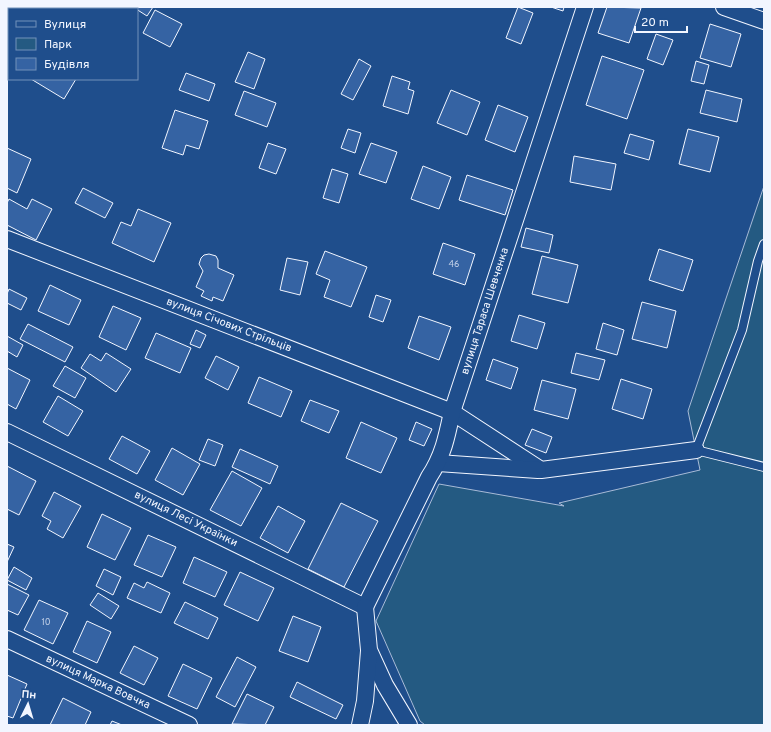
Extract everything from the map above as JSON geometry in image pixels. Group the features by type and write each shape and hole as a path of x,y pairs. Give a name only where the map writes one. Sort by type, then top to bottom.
{"street":[{"name":"вулиця Тараса Шевченка","path":"365,607 429,477 438,463 446,442 452,412 585,7"},
{"path":"724,7 764,21"},
{"name":"вулиця Січових Стрільців","path":"7,239 452,412 541,470"},
{"name":"вулиця Лесі Українки","path":"7,432 365,607"},
{"path":"438,463 541,470 696,450"},
{"path":"360,725 365,701 369,650 365,607"},
{"name":"вулиця Марка Вовчка","path":"7,639 189,725"},
{"path":"369,650 385,686 409,725"}],"lane":[{"path":"764,244 758,261 742,330 696,450 764,467"}],"green space":[{"path":"764,186 764,725 425,725 420,721 376,621 439,484 564,506 559,503 700,470 688,411"}],"building":[{"path":"39,7 80,7 80,8"},
{"path":"133,7 153,7 147,16 138,10 138,8"},
{"path":"518,7 533,13 521,44 506,38"},
{"path":"551,7 564,7 563,11"},
{"path":"607,7 641,8 629,43 598,33"},
{"path":"155,10 182,24 170,47 143,33"},
{"path":"710,24 741,34 731,67 700,58"},
{"path":"656,34 673,40 663,65 647,59"},
{"path":"8,50 8,66 7,65"},
{"path":"248,52 265,59 254,89 235,82"},
{"path":"602,56 644,70 627,119 586,105"},
{"path":"359,59 371,66 353,100 341,94"},
{"path":"696,61 709,65 704,84 691,81"},
{"path":"186,73 215,84 209,101 179,90"},
{"path":"392,76 410,82 408,89 414,91 408,114 383,106"},
{"path":"33,80 75,80 64,99"},
{"path":"451,90 480,102 467,135 437,123"},
{"path":"706,90 742,99 737,122 700,113"},
{"path":"244,91 276,103 267,127 235,115"},
{"path":"498,105 528,117 515,152 485,140"},
{"path":"175,110 208,121 199,149 186,145 183,155 162,148"},
{"path":"348,129 361,133 355,153 341,148"},
{"path":"688,129 719,137 710,172 679,164"},
{"path":"630,134 654,141 649,160 624,153"},
{"path":"268,143 286,149 276,174 259,168"},
{"path":"371,143 397,152 386,183 359,174"},
{"path":"7,148 31,159 17,193 7,188"},
{"path":"574,156 616,164 611,190 570,182"},
{"path":"423,166 451,177 439,209 411,199"},
{"path":"332,169 348,174 339,203 323,198"},
{"path":"467,175 513,190 505,215 459,200"},
{"path":"83,188 113,203 105,218 75,203"},
{"path":"9,199 27,209 32,199 52,209 36,240 7,225 7,203"},
{"path":"138,209 171,223 154,262 112,243 121,222 131,226"},
{"path":"526,228 553,235 549,253 521,247"},
{"path":"443,243 475,254 465,285 433,274"},
{"path":"659,249 693,260 683,291 649,280"},
{"path":"325,251 367,267 351,307 324,297 330,280 316,274"},
{"path":"209,254 216,256 218,260 218,268 234,275 223,301 213,297 212,301 201,296 204,291 196,287 203,271 199,264 201,258 204,255"},
{"path":"542,256 578,265 568,303 532,294"},
{"path":"287,258 308,262 300,295 280,290"},
{"path":"50,285 81,300 69,325 38,311"},
{"path":"9,289 27,298 21,310 7,303 7,294"},
{"path":"376,295 391,300 383,322 369,317"},
{"path":"642,302 676,311 667,348 632,339"},
{"path":"113,306 141,318 126,350 99,337"},
{"path":"519,315 545,323 537,349 511,341"},
{"path":"419,316 451,327 439,360 408,348"},
{"path":"603,323 624,330 617,355 596,349"},
{"path":"28,324 73,347 65,362 20,339"},
{"path":"196,330 206,335 200,348 190,344"},
{"path":"156,333 191,348 180,373 145,358"},
{"path":"7,336 23,345 17,357 7,351"},
{"path":"106,353 131,369 116,392 81,368 90,354 101,361"},
{"path":"576,353 605,360 599,380 571,373"},
{"path":"216,356 239,367 228,390 205,378"},
{"path":"493,359 518,368 511,389 486,380"},
{"path":"65,366 86,378 75,398 53,386"},
{"path":"7,368 30,380 16,409 7,404"},
{"path":"259,377 292,391 281,417 248,403"},
{"path":"621,379 652,389 643,419 612,409"},
{"path":"542,380 576,389 568,419 534,410"},
{"path":"58,396 83,411 68,436 43,422"},
{"path":"310,400 339,411 329,433 301,421"},
{"path":"361,422 397,438 381,473 346,458"},
{"path":"416,422 432,429 424,446 409,440"},
{"path":"532,429 552,437 546,453 525,445"},
{"path":"122,436 150,451 137,474 109,459"},
{"path":"208,439 223,445 215,466 199,460"},
{"path":"172,448 200,464 183,495 155,480"},
{"path":"240,449 278,466 270,484 232,467"},
{"path":"7,466 36,481 19,515 7,509"},
{"path":"232,471 262,488 241,526 210,510"},
{"path":"54,492 81,506 63,538 47,529 51,521 42,516"},
{"path":"341,503 378,521 344,587 308,569"},
{"path":"278,506 305,521 288,553 260,538"},
{"path":"102,514 131,528 115,560 87,547"},
{"path":"148,535 176,547 162,577 134,565"},
{"path":"7,544 14,547 7,562"},
{"path":"194,557 227,572 215,597 183,583"},
{"path":"14,567 32,578 26,590 7,580"},
{"path":"104,569 121,577 113,595 96,586"},
{"path":"240,572 274,588 258,621 224,605"},
{"path":"147,582 170,593 161,613 127,598 134,583 144,588"},
{"path":"7,584 29,595 18,615 7,610"},
{"path":"98,593 119,606 111,619 90,605"},
{"path":"39,600 68,613 53,644 24,630"},
{"path":"185,602 218,618 208,639 174,623"},
{"path":"293,616 321,627 308,662 279,651"},
{"path":"87,621 111,632 97,663 73,652"},
{"path":"134,646 158,658 144,685 120,673"},
{"path":"237,657 256,667 235,707 216,697"},
{"path":"183,664 212,678 197,709 168,696"},
{"path":"7,675 27,684 13,718 7,716"},
{"path":"297,682 343,705 336,719 290,697"},
{"path":"247,694 274,707 265,725 232,724"},
{"path":"63,698 91,712 85,725 50,725"},
{"path":"112,721 122,725 110,725"}]}
